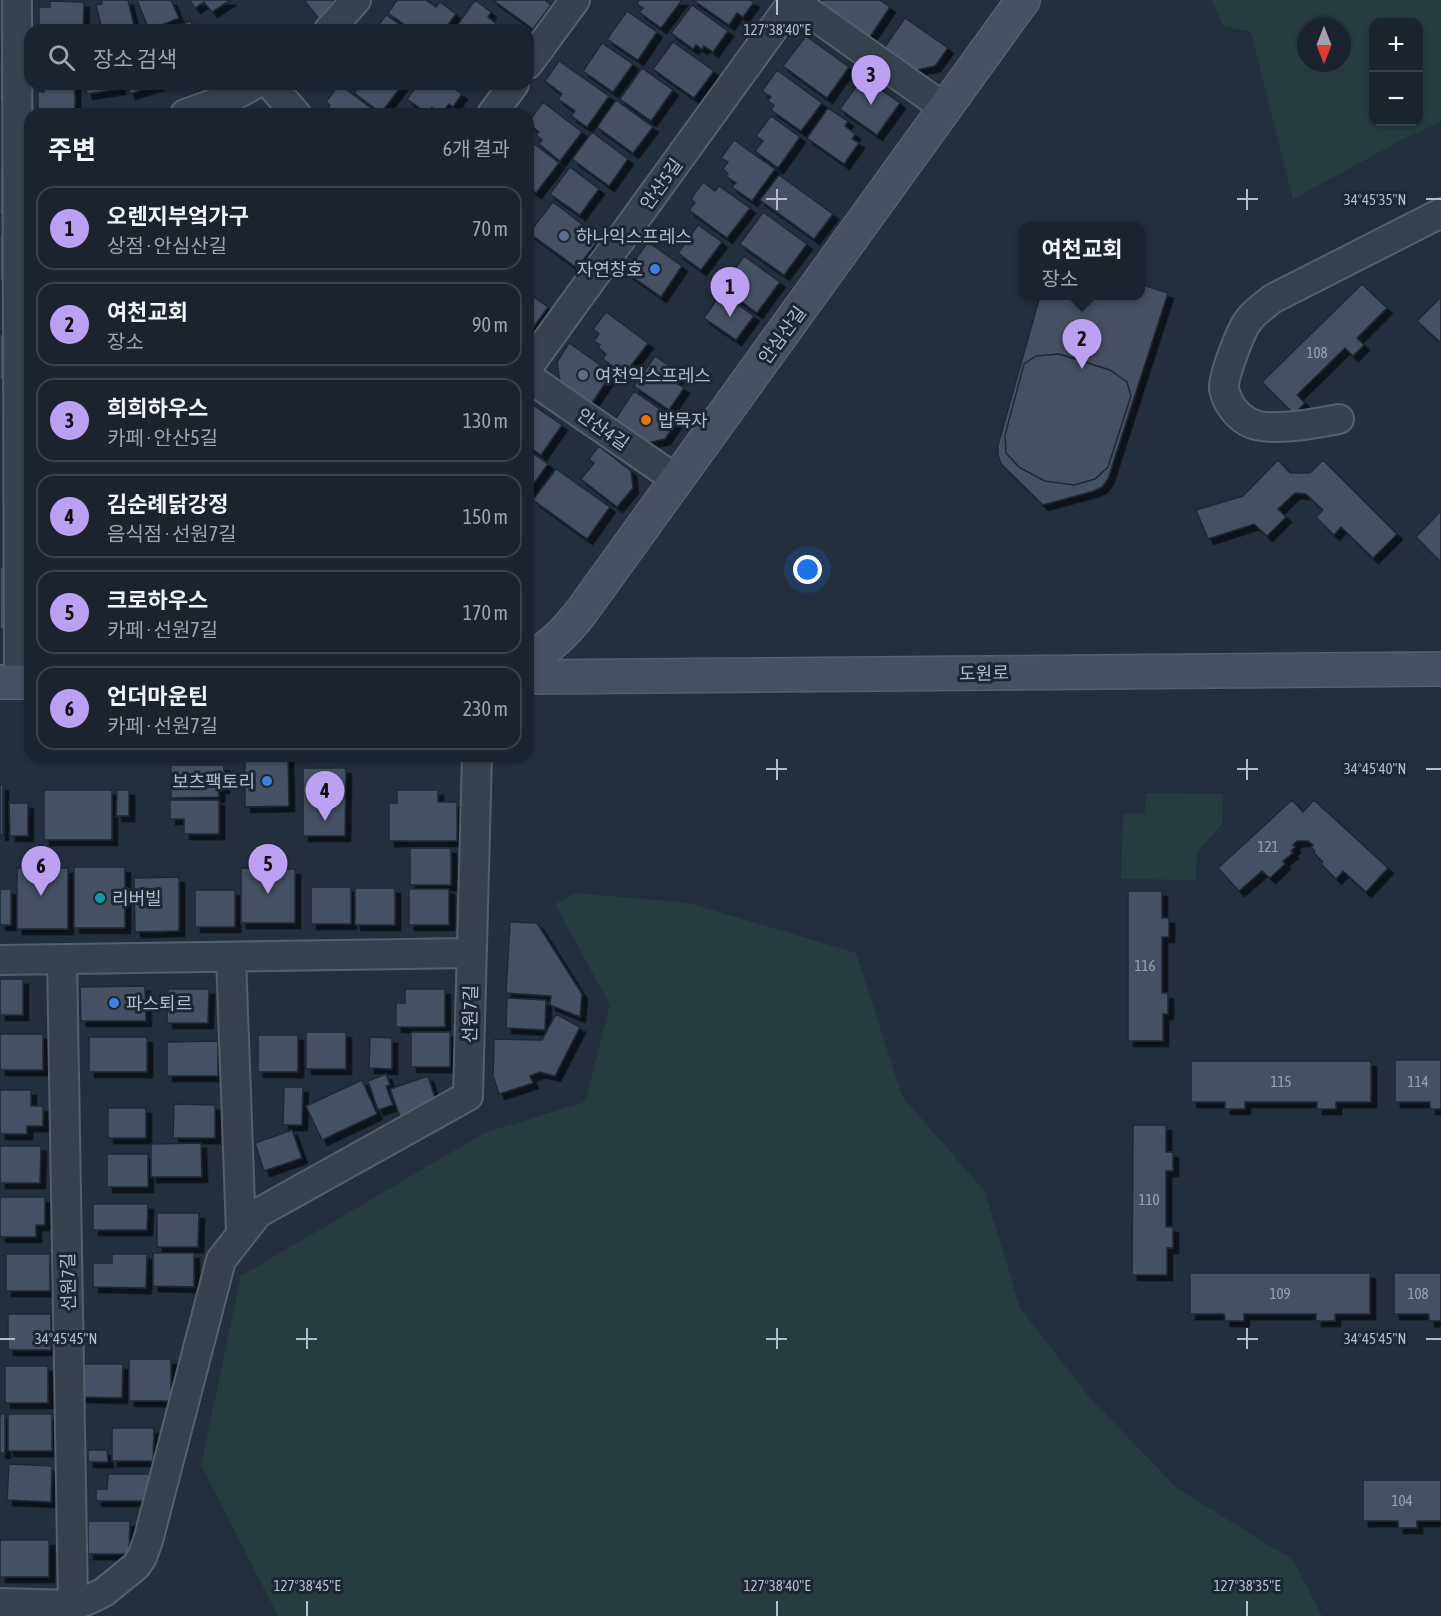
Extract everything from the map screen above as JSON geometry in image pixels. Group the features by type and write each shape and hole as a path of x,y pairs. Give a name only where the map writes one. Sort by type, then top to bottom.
{"street":[{"path":"16,682 17,0"},
{"path":"334,24 356,0"},
{"path":"534,56 575,0"},
{"name":"안산5길","path":"534,359 793,0 946,109"},
{"name":"안심산길","path":"534,656 551,646 571,626 1023,0"},
{"path":"202,108 244,90"},
{"path":"275,90 291,108"},
{"path":"496,108 509,90"},
{"path":"1339,419 1307,425 1276,427 1249,423 1232,409 1223,387 1239,334 1249,318 1272,299 1441,213"},
{"name":"안산4길","path":"534,381 677,480"},
{"name":"도원로","path":"534,677 1441,669"},
{"name":"선원7길","path":"0,1603 73,1605 104,1592 132,1570 142,1557 221,1260 258,1214 468,1096 477,762"},
{"path":"0,960 471,953"},
{"path":"231,957 241,1233"},
{"name":"선원7길","path":"62,959 73,1605"}],"green space":[{"path":"1212,0 1441,0 1441,122 1411,135 1293,199 1251,32 1223,26"},
{"path":"1146,793 1223,794 1222,824 1197,852 1196,880 1121,879 1123,813 1145,814"},
{"path":"576,893 689,903 856,953 902,1096 985,1192 1020,1308 1090,1398 1177,1488 1293,1560 1322,1616 279,1616 201,1465 241,1276 484,1133 585,1102 610,1005 555,904"}],"building":[{"path":"101,0 128,0 134,24 101,24 96,5 102,4"},
{"path":"137,0 171,0 179,18 164,24 147,24"},
{"path":"189,0 230,0 212,12 204,2 195,8"},
{"path":"304,0 335,0 319,19"},
{"path":"397,0 426,0 436,7 440,2 456,14 448,24 404,24 388,13"},
{"path":"475,0 491,12 488,17 497,24 458,24"},
{"path":"493,0 545,0 551,5 534,28 534,24 526,24"},
{"path":"639,0 682,0 661,28 639,12 643,8 637,4"},
{"path":"693,0 751,0 754,2 743,17 737,13 729,25"},
{"path":"822,0 880,0 890,7 870,37 820,3"},
{"path":"50,1 84,2 83,24 39,24 39,7 50,7"},
{"path":"0,3 3,3 3,47 0,47"},
{"path":"692,5 728,31 713,52 704,46 702,49 696,45 693,49 671,33"},
{"path":"627,11 657,32 638,60 607,39"},
{"path":"386,15 399,24 379,24"},
{"path":"905,18 948,48 935,66 916,70 884,48"},
{"path":"806,36 849,67 827,98 783,66"},
{"path":"673,42 714,71 694,98 653,69"},
{"path":"602,43 633,64 613,92 583,71"},
{"path":"0,57 3,57 3,101 0,105"},
{"path":"559,61 609,96 587,127 571,116 575,111 558,99 562,94 545,81"},
{"path":"642,68 673,90 651,121 620,99"},
{"path":"777,70 822,103 801,131 771,110 774,105 768,101 771,97 762,91"},
{"path":"863,77 900,103 877,135 840,109"},
{"path":"44,90 75,90 75,108 38,108 38,91 44,92"},
{"path":"86,90 113,90 87,94"},
{"path":"129,90 142,90 130,94"},
{"path":"335,90 347,90 371,108 328,108 330,105 326,102"},
{"path":"356,90 398,90 385,108 374,108 354,93"},
{"path":"414,90 456,90 462,94 453,107 449,104 446,108 420,108 407,99"},
{"path":"616,100 653,127 633,153 597,127"},
{"path":"543,102 582,132 560,161 539,144 542,140 536,135 539,132 534,128 534,115"},
{"path":"828,108 848,121 845,126 855,134 852,139 859,143 844,164 807,138"},
{"path":"771,116 800,137 778,168 755,151 763,141 756,136"},
{"path":"592,132 628,159 609,186 572,159"},
{"path":"734,140 775,169 752,201 732,187 736,183 726,176 728,174 723,169 728,162 721,158"},
{"path":"534,144 559,163 536,193 534,192"},
{"path":"0,167 3,167 3,215 0,215"},
{"path":"570,167 599,189 580,215 550,194"},
{"path":"779,175 833,214 814,239 760,200"},
{"path":"703,182 715,191 719,186 750,208 727,238 689,210 695,203 691,199"},
{"path":"553,202 600,238 577,268 534,237 534,227"},
{"path":"763,212 807,244 784,275 740,244"},
{"path":"698,225 722,242 701,270 678,253"},
{"path":"0,234 3,234 3,279 0,283"},
{"path":"648,242 682,266 661,297 626,272"},
{"path":"744,256 780,282 757,313 722,288"},
{"path":"1362,284 1387,308 1357,338 1364,345 1353,356 1345,348 1297,395 1305,403 1294,414 1262,382"},
{"path":"1145,286 1168,293 1108,479 1102,487 1043,505 1001,464 998,445 1039,300 1145,300"},
{"path":"721,293 754,316 736,340 704,318"},
{"path":"534,297 548,307 534,327"},
{"path":"1441,297 1441,343 1417,321"},
{"path":"606,312 648,343 624,375 603,359 606,354 594,341 599,334 593,329"},
{"path":"0,331 3,336 3,380 0,380"},
{"path":"569,343 612,373 592,403 560,381 557,362"},
{"path":"1059,354 1110,370 1127,382 1131,396 1108,467 1095,479 1074,485 1045,481 1020,468 1006,453 1005,435 1024,364 1036,356"},
{"path":"655,356 675,370 672,374 678,378 675,382 684,388 669,410 634,386"},
{"path":"634,391 677,421 665,439 646,443 614,421"},
{"path":"534,406 562,425 541,455 534,450"},
{"path":"599,446 631,471 633,488 617,507 581,479 594,463 589,459"},
{"path":"534,454 548,464 534,483"},
{"path":"1278,460 1290,473 1310,473 1323,460 1397,534 1373,558 1341,527 1334,535 1316,517 1323,510 1306,494 1295,493 1278,509 1286,517 1267,536 1254,524 1208,539 1196,510 1243,496"},
{"path":"556,469 610,507 587,539 534,499"},
{"path":"1441,511 1441,560 1440,561 1416,537"},
{"path":"0,567 4,567 4,629 0,629"},
{"path":"245,762 288,762 289,806 245,807"},
{"path":"171,765 224,765 224,788 219,788 219,797 171,798"},
{"path":"303,768 346,768 345,836 303,836"},
{"path":"0,785 3,785 3,835 0,835"},
{"path":"44,790 112,790 112,840 44,840"},
{"path":"117,790 129,790 129,816 116,816"},
{"path":"397,790 438,790 438,802 457,802 457,841 389,841 389,803 397,803"},
{"path":"170,800 219,800 219,834 184,834 184,819 170,819"},
{"path":"1292,800 1303,812 1314,800 1388,868 1366,892 1343,871 1336,879 1321,864 1323,862 1314,853 1311,847 1313,845 1308,841 1297,841 1291,851 1293,853 1283,861 1285,864 1270,878 1262,871 1239,891 1218,868"},
{"path":"9,803 28,803 28,836 10,836"},
{"path":"410,848 451,848 451,885 410,885"},
{"name":"리버빌","path":"74,867 125,867 125,928 74,928"},
{"path":"17,868 68,868 68,929 17,929"},
{"path":"241,868 295,869 295,923 241,923"},
{"path":"179,877 179,931 135,932 134,878"},
{"path":"311,887 351,887 351,924 311,924"},
{"path":"355,888 395,888 395,925 355,925"},
{"path":"0,889 11,889 11,925 0,925"},
{"path":"409,889 449,889 449,925 409,925"},
{"path":"195,890 235,890 235,927 195,927"},
{"path":"1128,891 1162,891 1162,918 1169,918 1169,937 1162,937 1162,993 1168,993 1168,1014 1163,1014 1163,1041 1128,1041"},
{"path":"510,922 537,923 582,994 580,1017 550,1005 551,996 506,993"},
{"path":"0,979 23,979 23,1015 0,1015"},
{"path":"145,986 146,1021 81,1021 80,987"},
{"path":"168,989 209,989 208,1023 167,1023"},
{"path":"405,989 445,989 445,1027 396,1027 396,1003 405,1003"},
{"path":"507,998 546,1000 545,1030 506,1028"},
{"path":"556,1014 580,1027 555,1076 540,1072 530,1076 533,1083 499,1094 493,1076 494,1039 542,1040"},
{"path":"306,1032 346,1032 346,1069 306,1069"},
{"path":"411,1032 450,1032 450,1067 411,1067"},
{"path":"0,1034 43,1034 43,1070 0,1070"},
{"path":"258,1035 298,1035 298,1072 258,1072"},
{"path":"89,1037 147,1037 147,1072 89,1072"},
{"path":"370,1037 392,1038 392,1069 369,1068"},
{"path":"218,1041 218,1076 167,1076 167,1042"},
{"path":"1395,1060 1441,1060 1441,1109 1430,1109 1430,1102 1395,1102"},
{"path":"1191,1061 1371,1061 1371,1102 1336,1102 1336,1109 1317,1109 1317,1102 1245,1102 1245,1109 1225,1109 1225,1102 1191,1102"},
{"path":"386,1074 390,1085 386,1086 393,1105 378,1110 368,1081"},
{"path":"428,1076 437,1104 400,1117 390,1089"},
{"path":"362,1080 377,1114 322,1140 306,1106"},
{"path":"284,1087 303,1087 302,1125 283,1125"},
{"path":"0,1090 31,1090 31,1106 43,1106 43,1126 27,1126 27,1134 0,1134"},
{"path":"174,1104 215,1105 215,1138 173,1138"},
{"path":"108,1108 146,1108 146,1138 108,1138"},
{"path":"1133,1125 1166,1125 1166,1152 1173,1152 1173,1171 1166,1171 1166,1227 1173,1227 1173,1248 1167,1248 1167,1275 1132,1275"},
{"path":"292,1130 302,1158 264,1171 255,1143"},
{"path":"201,1143 202,1177 151,1177 151,1144"},
{"path":"0,1146 41,1146 40,1183 0,1183"},
{"path":"107,1154 148,1154 148,1187 107,1187"},
{"path":"0,1197 45,1197 45,1225 36,1225 36,1237 0,1237"},
{"path":"93,1204 148,1204 147,1230 93,1230"},
{"path":"157,1213 199,1213 198,1247 157,1247"},
{"path":"153,1253 194,1253 194,1287 153,1286"},
{"path":"6,1254 50,1254 50,1291 6,1291"},
{"path":"112,1254 147,1254 146,1288 93,1287 93,1263 112,1263"},
{"path":"1190,1273 1370,1273 1370,1314 1335,1314 1335,1321 1316,1321 1316,1314 1244,1314 1244,1321 1225,1321 1224,1314 1190,1314"},
{"path":"1394,1273 1441,1273 1441,1321 1429,1321 1429,1314 1394,1314"},
{"path":"8,1314 51,1314 51,1350 8,1350"},
{"path":"129,1359 171,1359 171,1401 129,1401"},
{"path":"81,1364 123,1364 122,1398 81,1397"},
{"path":"5,1366 48,1366 48,1403 5,1403"},
{"path":"0,1414 5,1414 5,1453 0,1453"},
{"path":"8,1414 52,1414 52,1451 8,1451"},
{"path":"112,1428 154,1428 153,1461 112,1461"},
{"path":"88,1450 107,1450 108,1462 88,1462"},
{"path":"9,1464 52,1466 51,1502 7,1500"},
{"path":"108,1474 149,1474 148,1501 96,1501 96,1489 107,1489"},
{"path":"1363,1480 1441,1480 1441,1521 1417,1521 1417,1528 1398,1528 1398,1521 1363,1521"},
{"path":"88,1521 130,1521 129,1554 88,1554"},
{"path":"0,1540 49,1540 49,1577 0,1577"}],"place":[{"name":"희희하우스","path":"871,105"},
{"name":"하나익스프레스","path":"564,236"},
{"name":"자연창호","path":"655,269"},
{"name":"오렌지부엌가구","path":"730,317"},
{"name":"여천교회","path":"1082,369"},
{"name":"여천익스프레스","path":"583,375"},
{"name":"밥묵자","path":"646,420"},
{"name":"보츠팩토리","path":"267,781"},
{"name":"김순례닭강정","path":"325,821"},
{"name":"크로하우스","path":"268,894"},
{"name":"언더마운틴","path":"41,896"},
{"name":"리버빌","path":"100,898"},
{"name":"파스퇴르","path":"114,1003"}]}
